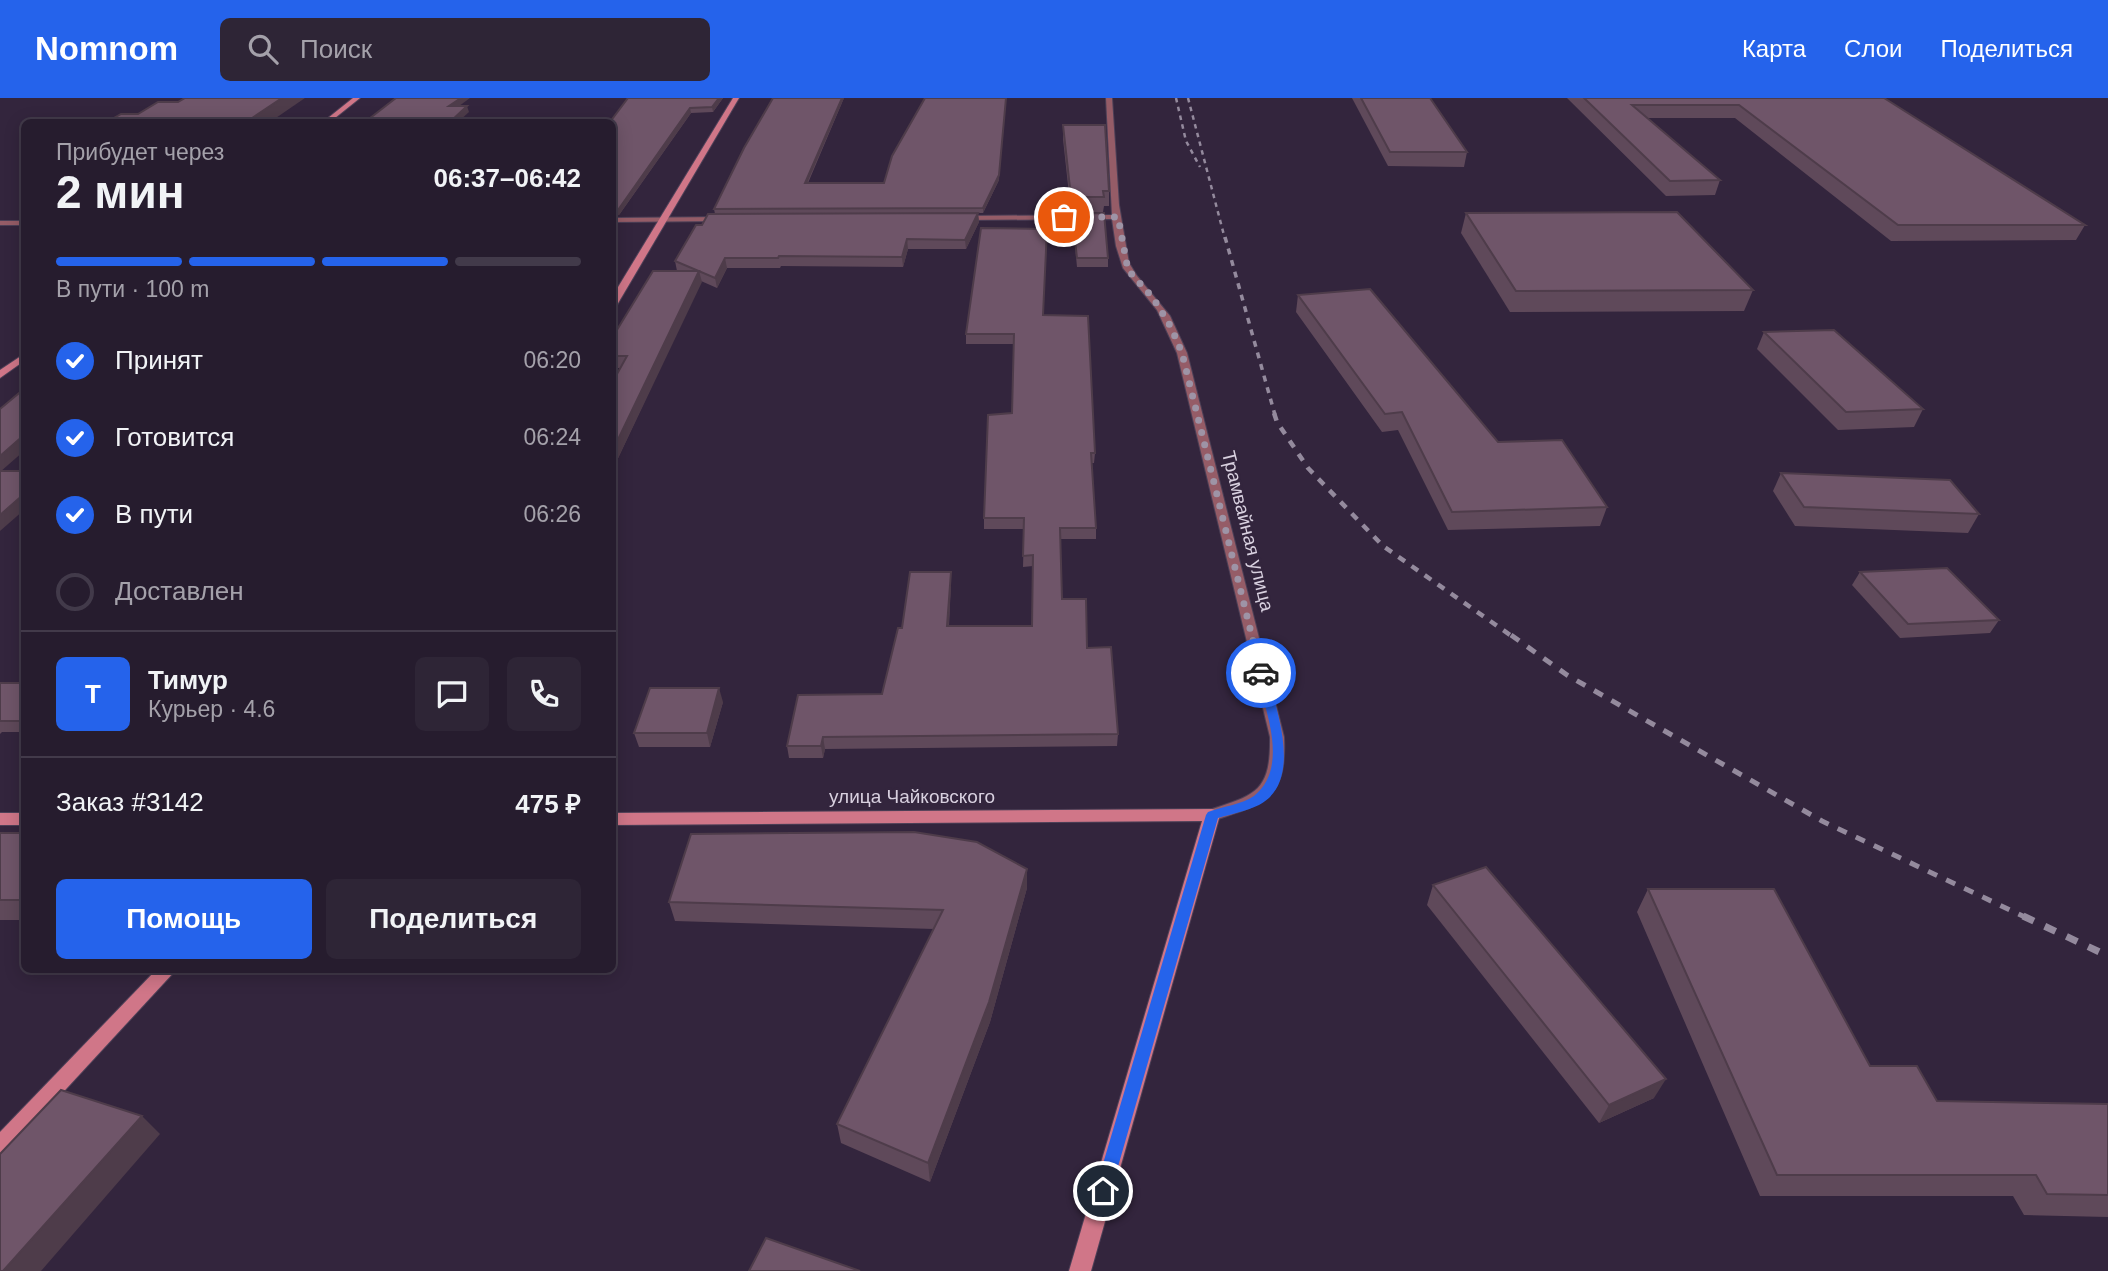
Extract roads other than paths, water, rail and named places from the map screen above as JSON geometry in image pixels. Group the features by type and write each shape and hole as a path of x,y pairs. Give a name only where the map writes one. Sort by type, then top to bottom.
{"street":[{"path":"330,119 357,98"},
{"path":"616,298 736,98"},
{"name":"Трамвайная улица","path":"1109,98 1118,217 1128,270 1153,298 1171,327 1182,353 1277,737 1279,760 1269,787 1257,801 1212,815"},
{"path":"953,218 1118,217"},
{"path":"616,220 733,219"},
{"path":"0,223 21,223"},
{"path":"0,375 21,359"},
{"path":"1080,1271 1212,815"},
{"name":"улица Чайковского","path":"616,819 1212,815"},
{"path":"0,819 21,819"},
{"path":"0,1146 163,973"}],"railway":[{"path":"1176,98 1186,141 1200,167"},
{"path":"1188,98 1225,239"},
{"path":"1225,237 1275,415"},
{"path":"1274,413 1277,422 1308,468 1383,546 1513,637"},
{"path":"1511,635 1567,675 1822,821 2027,918"},
{"path":"2023,916 2108,956"}]}
